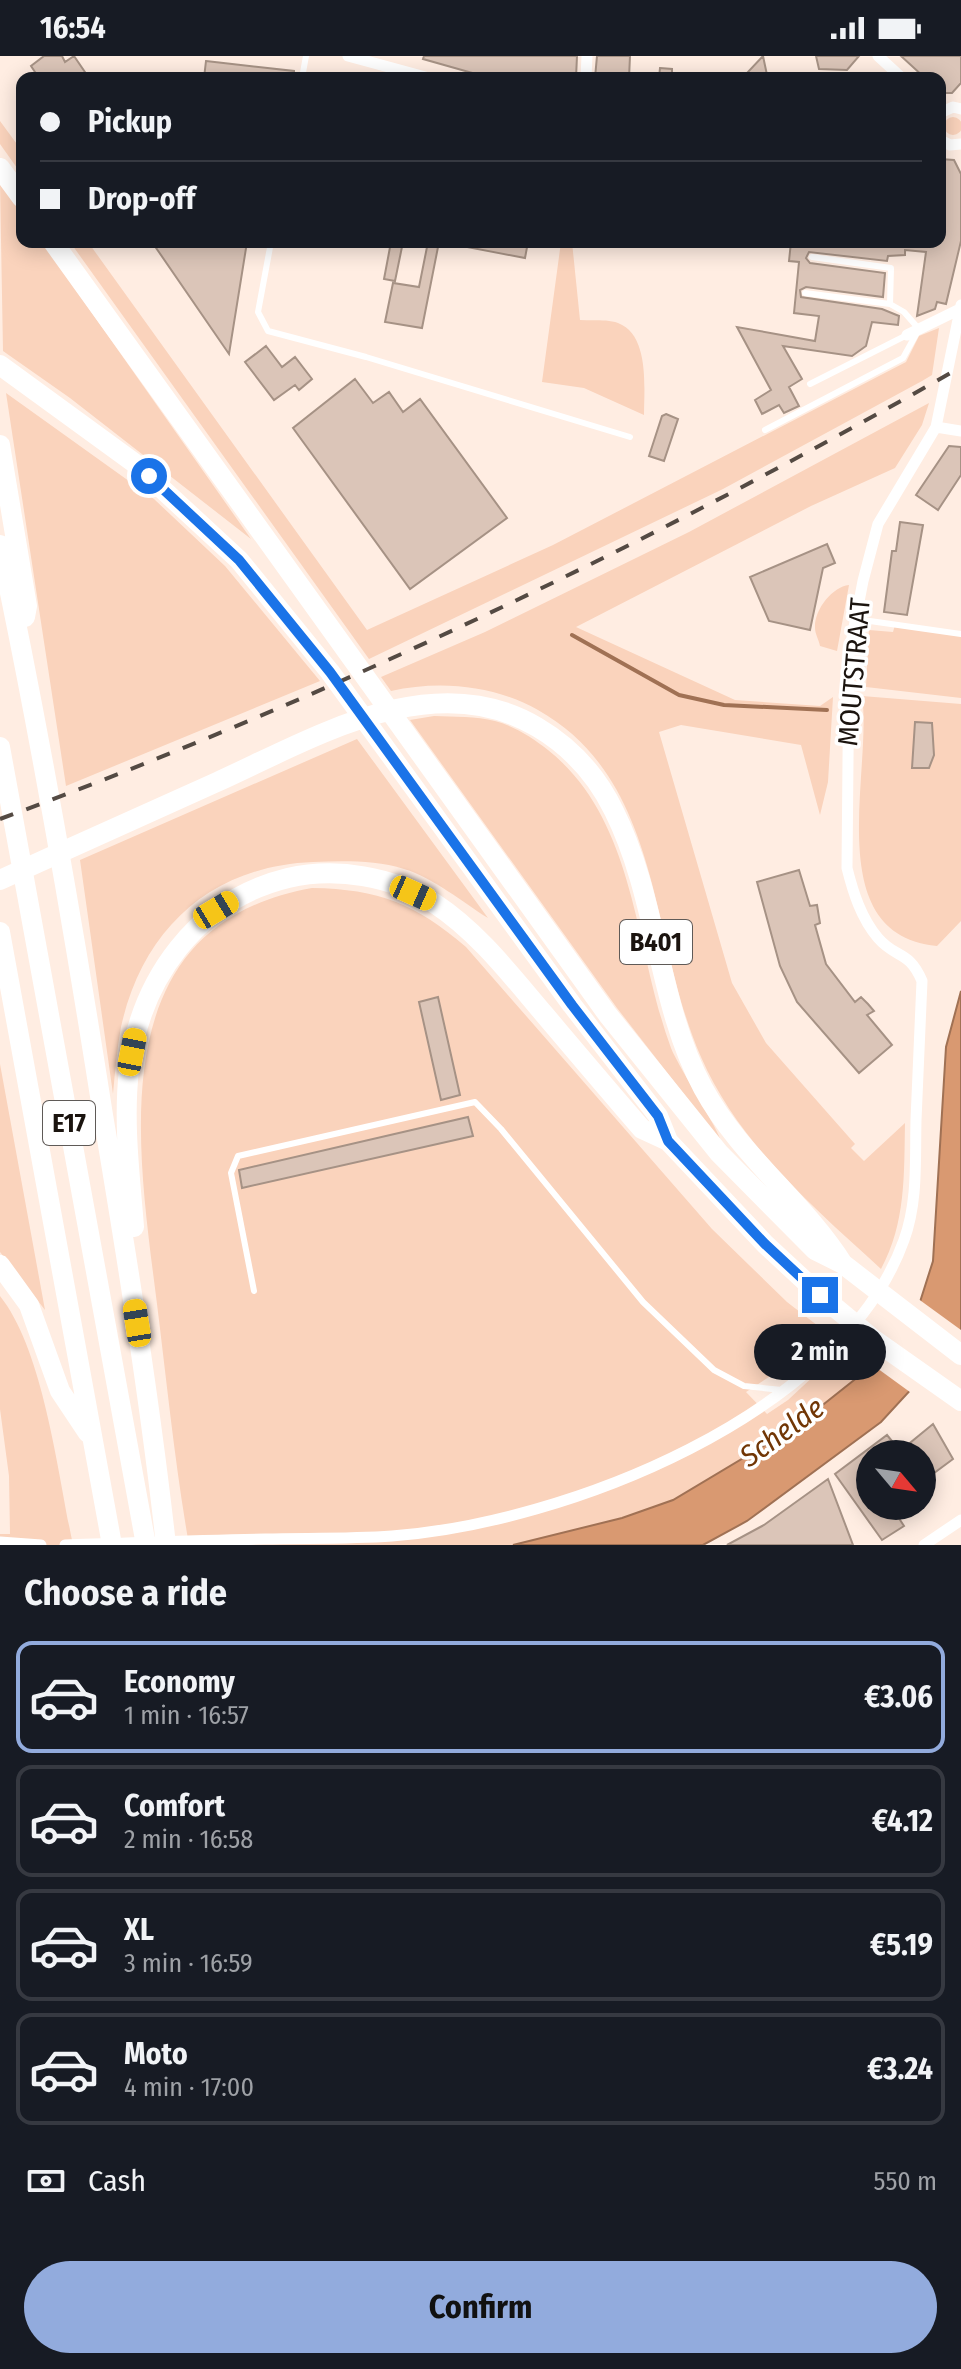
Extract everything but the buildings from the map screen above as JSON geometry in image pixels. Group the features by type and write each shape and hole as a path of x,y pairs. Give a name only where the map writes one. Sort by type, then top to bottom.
{"highway":[{"path":"0,168 16,190"},
{"name":"B401","path":"57,248 643,1061 759,1195 815,1250 843,1264 961,1355"},
{"path":"0,365 155,480 239,560 330,672 572,1005 658,1116 668,1141 765,1244 820,1295 873,1339 961,1401"},
{"path":"0,445 27,606 21,645"},
{"name":"E17","path":"0,545 68,899 137,1323 166,1545"},
{"name":"B401","path":"0,880 308,741 384,712 449,702 495,708 530,722 572,753 602,788 637,864 671,1008 703,1088 741,1144 826,1237 843,1264"},
{"name":"E17","path":"0,747 146,1545"},
{"path":"137,1323 138,1270 127,1108 136,1035 160,973 194,928 242,895 273,882 304,875 343,874 396,886 430,901 483,943 642,1129 668,1141"},
{"name":"E17","path":"0,932 112,1545"},
{"path":"0,1265 29,1305 60,1391 94,1443"}],"street":[{"path":"348,56 407,72"},
{"path":"878,56 895,72"},
{"name":"MOUTSTRAAT","path":"907,335 961,307"},
{"name":"MOUTSTRAAT","path":"785,1390 845,1334 873,1298 904,1241 914,1194 922,981 914,963 889,949 877,937 853,893 847,868 849,653 878,524 936,427 961,307"},
{"path":"936,427 961,431"},
{"path":"65,1545 392,1536 465,1526 530,1510 623,1477 743,1421 785,1390"},
{"path":"924,1545 961,1520"},
{"path":"0,1542 41,1545"}],"lane":[{"path":"270,248 258,312 268,331 366,357 630,437"},
{"path":"812,257 891,268 890,304"},
{"path":"765,430 903,358 919,329 904,312 890,304 805,293"},
{"path":"810,384 907,335"},
{"path":"856,619 961,634"},
{"path":"254,1291 231,1173 238,1156 475,1102 501,1129 643,1302 714,1370 744,1386 785,1390"}],"shaded area":[{"path":"950,118 956,118 961,123 961,129 956,134 946,130 946,122"},
{"path":"0,121 16,143 16,167 0,144"},
{"path":"0,183 16,206 16,248 46,248 251,539 70,398 3,351"},
{"path":"74,248 92,248 367,630 553,545 906,362 919,336 939,328 932,375 922,381 723,489 369,659"},
{"path":"560,248 573,248 580,320 618,323 636,339 643,364 644,415 584,388 542,382"},
{"path":"6,393 154,499 225,566 320,681 66,786"},
{"path":"929,403 922,425 895,468 811,506 576,627 735,700 820,706 833,697 828,782 820,815 801,745 681,725 659,732 732,983 766,1043 855,1144 851,1148 864,1161 905,1123 904,1179 899,1216 881,1269 779,1172 735,1118 717,1089 684,1011 647,866 631,820 609,778 579,740 538,710 503,695 447,686 391,691 381,677 485,632 689,532"},
{"path":"849,585 837,651 820,646 815,621 821,607 836,590"},
{"path":"895,625 961,635 961,698 866,687 869,630 893,632"},
{"path":"862,696 961,704 961,921 937,946 900,935 877,913 864,882 859,845 864,728"},
{"path":"434,716 495,721 530,737 577,779 600,812 629,888 671,1048 721,1142 617,1008 410,720"},
{"path":"357,739 488,918 426,878 382,864 313,862 277,866 243,876 214,890 187,909 165,932 146,960 131,992 121,1027 113,1094 80,860"},
{"path":"312,888 357,892 395,902 430,920 466,947 712,1229 787,1302 822,1329 772,1375 746,1392 767,1414 788,1400 846,1346 873,1366 795,1427 731,1468 673,1500 622,1518 513,1545 189,1545 143,1177 141,1112 147,1050 164,994 195,947 243,910"},
{"name":"Schelde","path":"961,991 961,1335 881,1422 747,1521 703,1545 513,1545 622,1518 673,1500 795,1427 878,1361 919,1305 933,1261 946,1047"},
{"path":"0,1064 45,1310 0,1252"},
{"path":"0,1296 28,1348 38,1380 73,1545 0,1545 0,1534 10,1534 9,1476 0,1409"}],"pier":[{"path":"917,1298 961,1330 961,1341 914,1395 870,1363 894,1335"}],"waterway":[{"path":"572,635 679,695 724,705 827,710"}],"railway":[{"path":"0,819 247,722 490,613 728,494 961,367"}],"route":[{"path":"149,476 239,560 330,672 453,844 658,1116 668,1141 765,1244 820,1295"}]}
